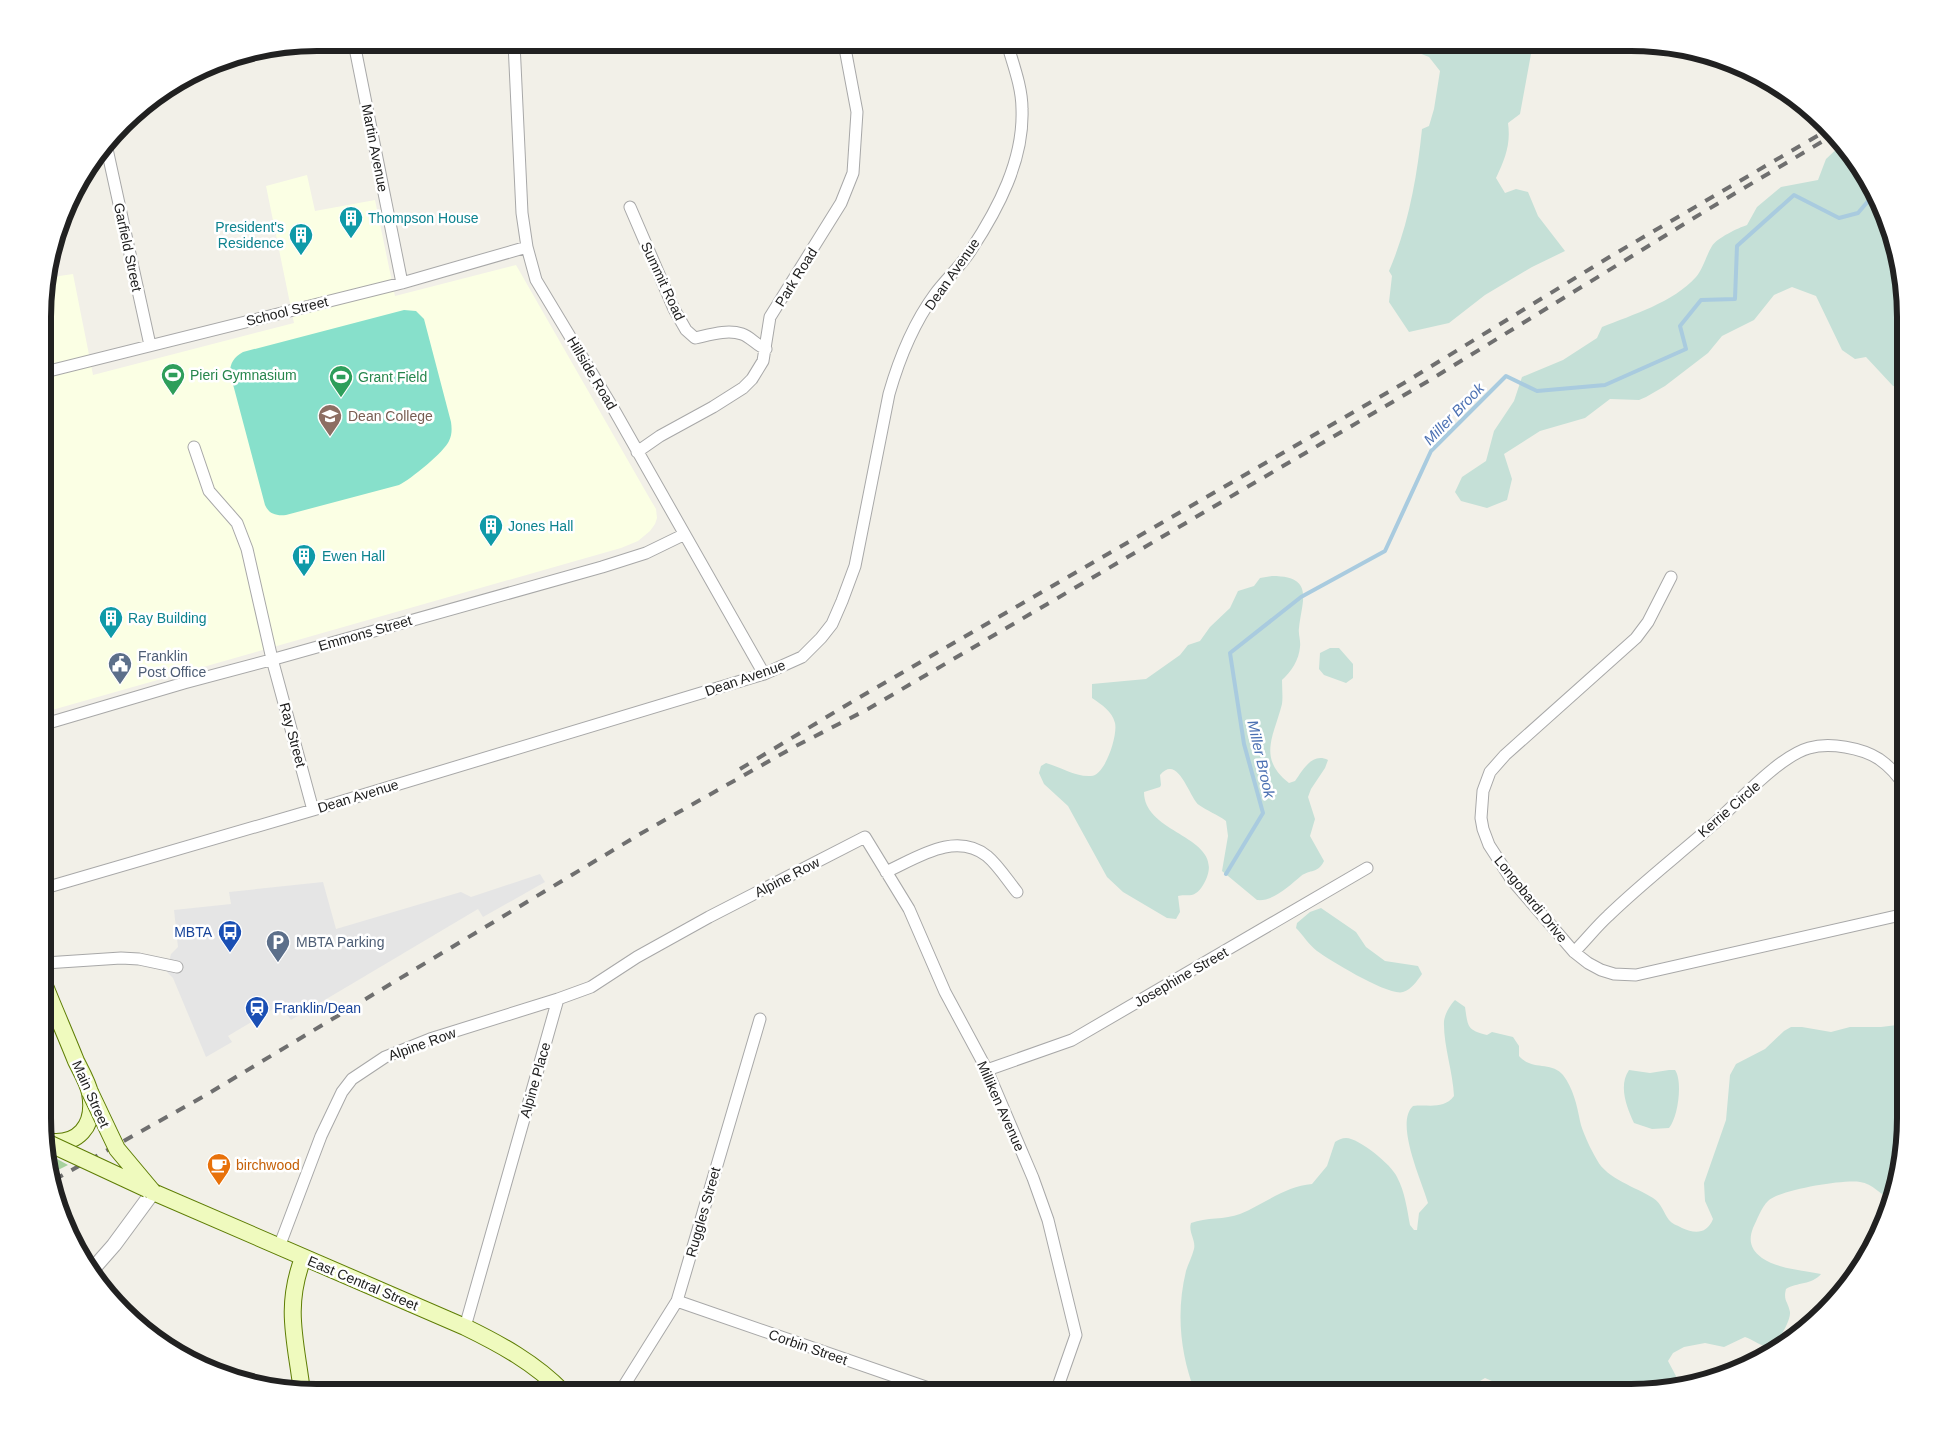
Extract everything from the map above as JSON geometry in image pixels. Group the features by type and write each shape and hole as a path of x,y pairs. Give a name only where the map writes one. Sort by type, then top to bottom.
{"main road":[{"name":"Main Street","path":"51,1000 90,1092 117,1148 153,1192"},
{"path":"53,1141 68,1140 86,1129 91,1115 90,1092"},
{"name":"East Central Street","path":"53,1145 153,1192 465,1327 502,1346 530,1364 554,1384"},
{"path":"301,1383 292,1305 297,1275 303,1258"}],"street":[{"name":"Martin Avenue","path":"356,51 402,282"},
{"name":"Hillside Road","path":"514,51 522,213 527,247 536,280 613,408 683,535 731,614 764,674"},
{"name":"Park Road","path":"636,452 743,388 752,379 763,361 770,317 841,203 854,173 857,112 846,51"},
{"name":"Dean Avenue","path":"51,886 314,810 764,674 802,657 822,638 832,624 856,566 887,403 909,338 934,295 970,251 1006,190 1018,151 1022,110 1021,94 1009,51"},
{"name":"Garfield Street","path":"108,153 150,345"},
{"name":"Summit Road","path":"630,207 674,309 686,330 695,338 719,333 743,334 757,346 766,349"},
{"name":"School Street","path":"51,370 402,282 527,247"},
{"name":"Ray Street","path":"194,447 209,491 237,522 247,549 272,659 314,810"},
{"name":"Emmons Street","path":"51,722 165,688 602,567 646,553 683,535"},
{"name":"Longobardi Drive","path":"1671,577 1648,622 1636,638 1505,755 1490,772 1483,791 1481,818 1483,829 1489,845 1511,879 1574,952 1588,964 1601,970 1620,974 1636,975 1897,916"},
{"name":"Kerrie Circle","path":"1574,952 1607,917 1672,858 1794,755 1809,748 1824,746 1866,753 1881,760 1897,776"},
{"name":"Milliken Avenue","path":"865,837 909,909 945,992 987,1070 1033,1178 1048,1220 1076,1335 1059,1384"},
{"name":"Alpine Row","path":"279,1247 321,1136 342,1092 352,1079 385,1057 430,1039 591,987 638,957 709,918 865,837"},
{"path":"886,872 942,846 967,845 988,856 1017,892"},
{"name":"Josephine Street","path":"987,1070 1072,1040 1367,868"},
{"path":"51,964 121,958 139,959 177,967"},
{"name":"Alpine Place","path":"465,1327 558,999"},
{"name":"Ruggles Street","path":"625,1384 677,1301 760,1019"},
{"path":"96,1265 153,1192"},
{"name":"Corbin Street","path":"677,1301 917,1384"}],"shaded area":[{"path":"1414,51 1532,51 1520,114 1508,123 1509,138 1496,178 1505,193 1516,189 1528,192 1538,216 1565,251 1532,267 1485,295 1449,323 1409,332 1389,302 1392,276 1389,271 1406,220 1414,184 1422,129 1429,126 1434,109 1440,71 1429,57"},
{"path":"1837,149 1861,185 1883,232 1892,266 1896,300 1897,387 1893,386 1866,357 1855,359 1842,350 1816,296 1792,287 1774,295 1754,320 1722,336 1708,353 1665,386 1639,400 1610,399 1585,418 1540,431 1504,454 1512,479 1507,500 1487,508 1461,501 1455,492 1462,477 1486,461 1494,431 1514,401 1522,377 1563,360 1597,338 1602,327 1652,307 1676,294 1696,277 1712,246 1718,240 1747,225 1757,207 1781,187 1818,180 1826,159"},
{"name":"Dean College","path":"307,175 315,211 375,200 395,296 516,265 656,509 657,518 655,524 638,541 621,548 51,710 51,318 55,277 73,274 93,375 294,323 266,186"},
{"path":"1272,576 1295,580 1303,592 1303,599 1298,657 1282,680 1282,704 1272,736 1271,755 1273,765 1289,783 1295,781 1308,763 1313,760 1322,758 1328,760 1308,797 1315,819 1310,836 1324,861 1319,868 1304,874 1275,896 1257,900 1222,871 1228,836 1226,821 1195,801 1178,773 1172,769 1166,770 1160,775 1160,787 1144,792 1147,806 1168,827 1194,843 1203,852 1209,863 1207,877 1198,892 1178,896 1180,912 1176,919 1167,918 1123,892 1107,877 1068,806 1044,784 1039,773 1041,766 1046,763 1079,775 1091,776 1096,774 1106,762 1109,754 1115,723 1109,712 1092,698 1092,684 1146,679 1180,655 1188,645 1200,641 1210,627 1230,608 1238,591 1254,586 1260,578"},
{"path":"1330,648 1339,648 1353,664 1353,678 1346,683 1324,675 1319,669 1320,653"},
{"name":"MBTA Parking","path":"540,874 545,882 483,917 478,909 291,1020 280,1005 228,1036 232,1042 206,1057 173,978 167,972 171,954 178,947 174,910 231,904 229,892 323,882 336,929 461,892 471,897"},
{"path":"1321,908 1356,932 1366,947 1385,961 1418,966 1422,974 1409,989 1403,992 1396,992 1373,984 1324,956 1311,946 1296,928 1297,923 1310,912"},
{"path":"1455,1000 1465,1007 1468,1023 1472,1029 1487,1035 1492,1032 1513,1037 1519,1046 1519,1056 1524,1061 1553,1068 1563,1075 1574,1097 1585,1135 1602,1167 1622,1182 1656,1200 1672,1223 1696,1232 1707,1228 1713,1219 1705,1201 1704,1183 1726,1120 1730,1075 1736,1064 1765,1049 1791,1027 1831,1032 1850,1027 1897,1025 1896,1135 1892,1169 1885,1196 1873,1187 1860,1182 1840,1182 1798,1189 1768,1201 1753,1228 1751,1241 1755,1252 1775,1265 1821,1274 1809,1282 1786,1289 1785,1299 1790,1316 1778,1339 1767,1346 1745,1337 1724,1347 1705,1343 1684,1347 1673,1353 1668,1361 1677,1380 1630,1384 1496,1384 1485,1378 1475,1384 1192,1384 1183,1347 1180,1317 1186,1271 1194,1249 1190,1230 1191,1223 1240,1214 1293,1188 1312,1184 1327,1166 1335,1142 1346,1138 1367,1147 1394,1172 1404,1195 1410,1225 1414,1230 1417,1230 1419,1213 1428,1203 1408,1139 1408,1114 1413,1106 1440,1105 1454,1096 1444,1030 1445,1015"},
{"path":"1629,1070 1650,1073 1675,1070 1679,1082 1679,1091 1675,1116 1669,1128 1652,1129 1634,1123 1626,1104 1624,1090 1624,1083"}],"green space":[{"name":"Grant Field","path":"404,310 416,311 424,319 451,422 452,430 446,446 427,465 399,485 286,515 276,515 271,512 265,505 230,373 233,361 243,352"},
{"path":"55,1158 68,1165 56,1171"}],"waterway":[{"name":"Miller Brook","path":"1226,874 1263,813 1244,744 1230,653 1301,597 1385,551 1431,451 1506,376 1537,391 1605,385 1686,349 1680,326 1701,300 1735,299 1737,246 1794,195 1839,218 1858,213 1869,200"}],"railway":[{"path":"740,769 855,700 1404,383 1611,256 1822,133"},
{"path":"58,1178 206,1095 640,834 794,747 868,709 1430,380 1828,138"}],"place":[{"name":"Thompson House","path":"351,239"},
{"name":"President's Residence","path":"301,256"},
{"name":"Pieri Gymnasium","path":"173,396"},
{"name":"Grant Field","path":"341,398"},
{"name":"Dean College","path":"330,437"},
{"name":"Jones Hall","path":"491,547"},
{"name":"Ewen Hall","path":"304,577"},
{"name":"Ray Building","path":"111,639"},
{"name":"Franklin Post Office","path":"120,685"},
{"name":"MBTA","path":"230,953"},
{"name":"MBTA Parking","path":"278,963"},
{"name":"Franklin/Dean","path":"257,1029"},
{"name":"birchwood","path":"219,1186"}]}
